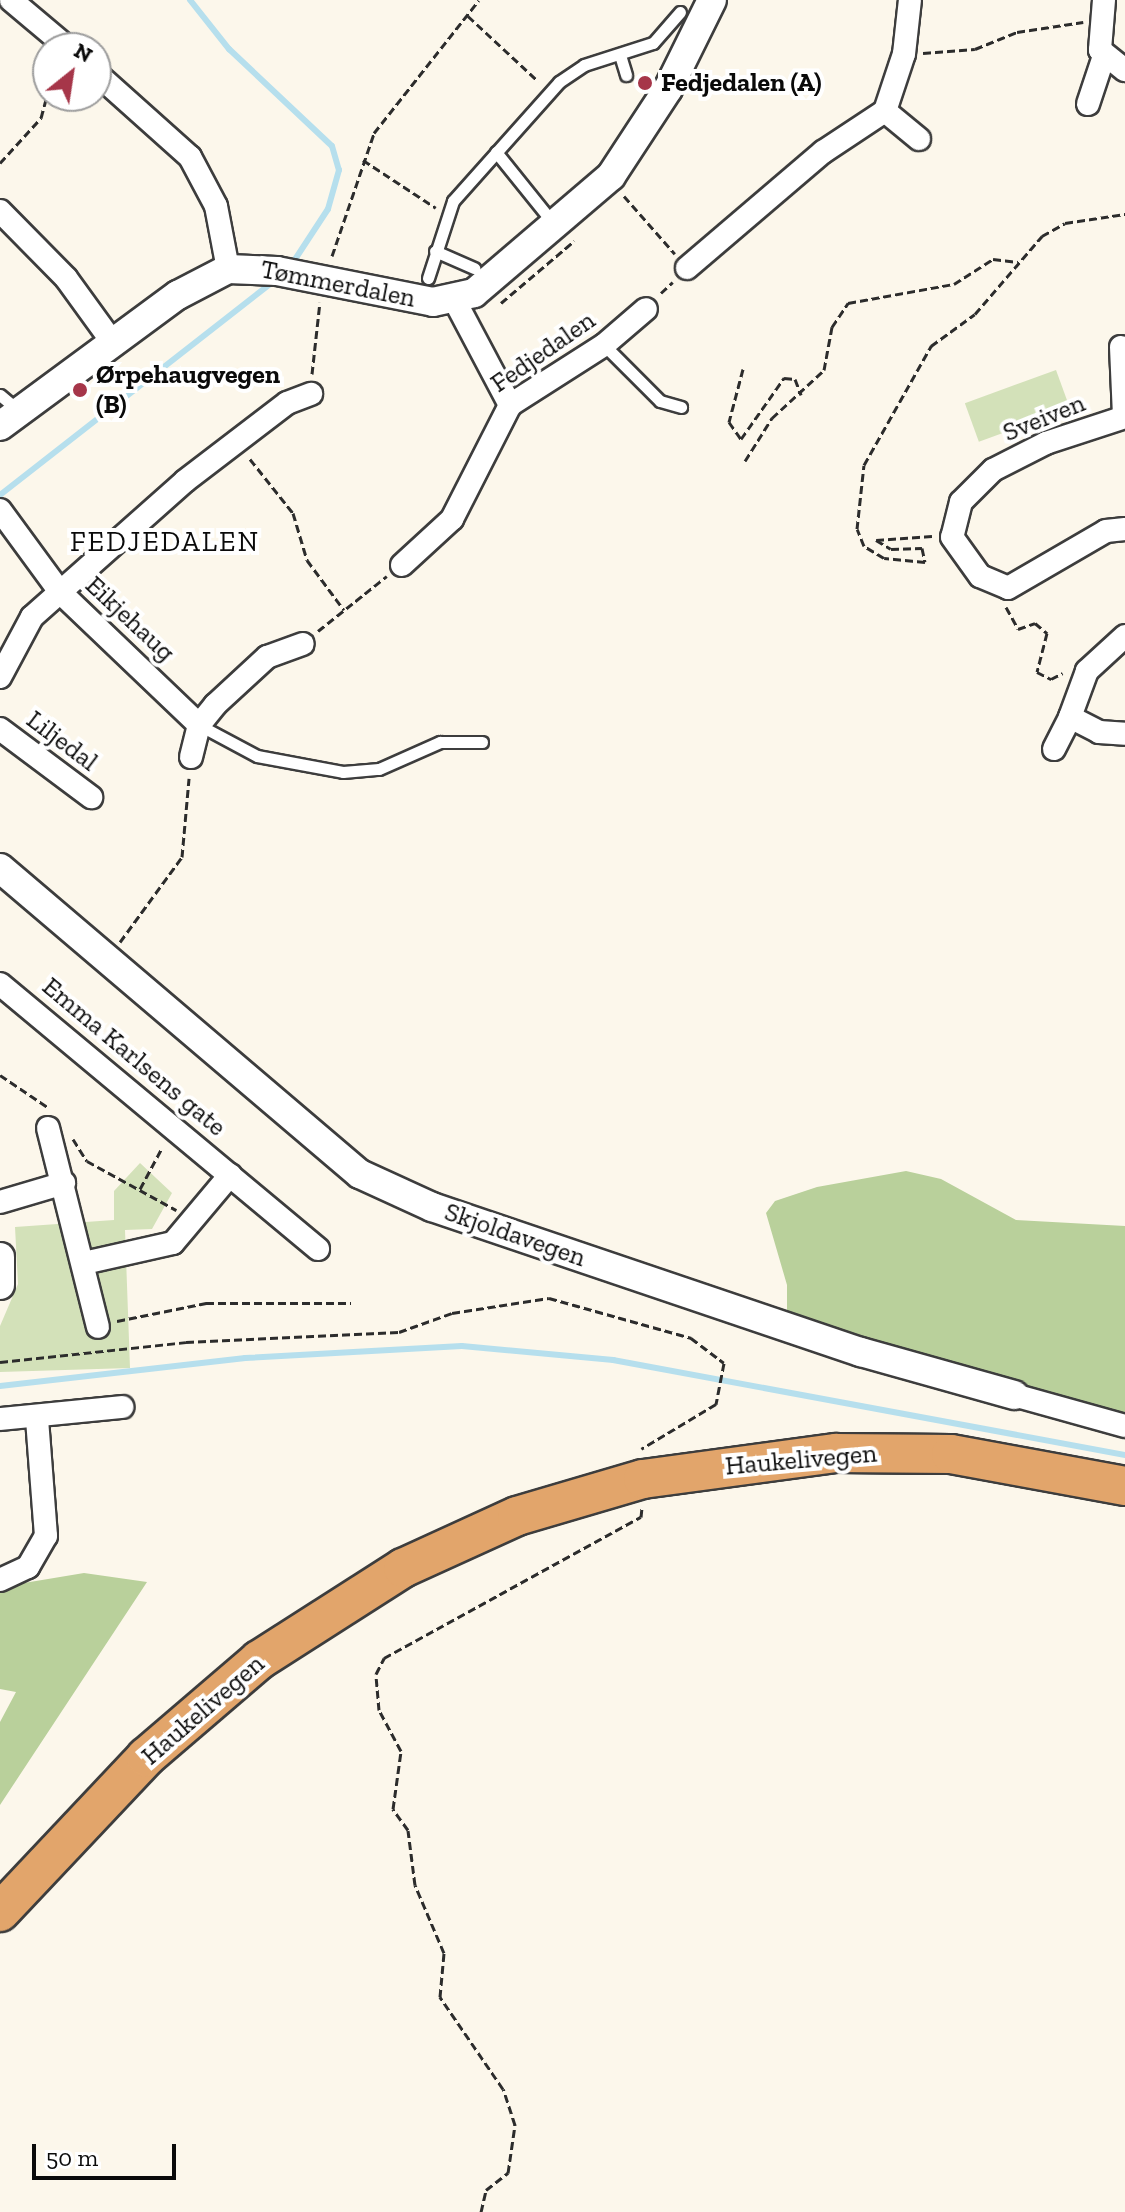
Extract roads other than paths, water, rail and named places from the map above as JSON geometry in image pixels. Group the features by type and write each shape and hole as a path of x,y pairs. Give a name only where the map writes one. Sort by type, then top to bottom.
{"highway":[{"name":"Haukelivegen","path":"485,1535 517,1516 643,1479 836,1453 951,1454 1125,1486"},
{"name":"Haukelivegen","path":"0,1912 146,1757 259,1660 403,1568 485,1535 646,1495 794,1479 963,1480 1125,1503"}],"street":[{"path":"11,0 49,32"},
{"path":"510,405 459,312 493,280 567,231 611,176 682,65 712,0"},
{"path":"687,268 823,152 885,111 904,54 910,0"},
{"path":"1088,104 1103,59 1102,11"},
{"path":"1103,59 1125,70"},
{"path":"112,87 190,157 216,206 228,269"},
{"path":"885,111 919,139"},
{"path":"0,211 66,278 113,343"},
{"name":"Tømmerdalen","path":"7,411 228,269 459,312"},
{"name":"Fedjedalen","path":"402,565 452,519 510,405 604,345 646,309"},
{"name":"Sveiven","path":"1121,347 1124,417 1034,447 993,470 961,502 952,537 963,560 1001,586 1024,583 1073,548 1125,529"},
{"path":"0,677 32,617 235,441 311,394"},
{"name":"Eikjehaug","path":"0,510 60,592 199,725"},
{"path":"1054,749 1087,671 1125,636"},
{"path":"191,757 199,725 267,657 303,644"},
{"path":"1070,717 1099,732 1125,734"},
{"name":"Liljedal","path":"0,729 91,797"},
{"name":"Skjoldavegen","path":"5,882 365,1176 432,1207 861,1352 1125,1426"},
{"name":"Emma Karlsens gate","path":"0,984 318,1249"},
{"path":"48,1128 98,1327"},
{"name":"Emma Karlsens gate","path":"84,1263 173,1243 230,1175"},
{"path":"0,1202 64,1183"},
{"path":"0,1257 0,1285"},
{"path":"0,1419 37,1419 122,1407"},
{"path":"0,1580 28,1567 46,1536 37,1419"}],"lane":[{"name":"Tømmerdalen","path":"428,278 446,215 496,152 575,69 653,43 680,12"},
{"path":"620,55 626,75"},
{"path":"496,152 567,231"},
{"name":"Tømmerdalen","path":"435,251 474,268"},
{"path":"604,345 660,401 681,407"},
{"path":"199,725 257,756 343,772 379,769 440,742 482,742"}],"waterway":[{"path":"190,0 229,49 332,146 339,170 328,209 292,264"},
{"path":"0,495 275,280"},
{"path":"0,1386 245,1358 462,1346 613,1360 1125,1455"}],"place":[{"name":"Fedjedalen (A)","path":"645,83"},
{"name":"Ørpehaugvegen (B)","path":"80,390"}],"district":[{"name":"FEDJEDALEN","path":"165,542"}]}
